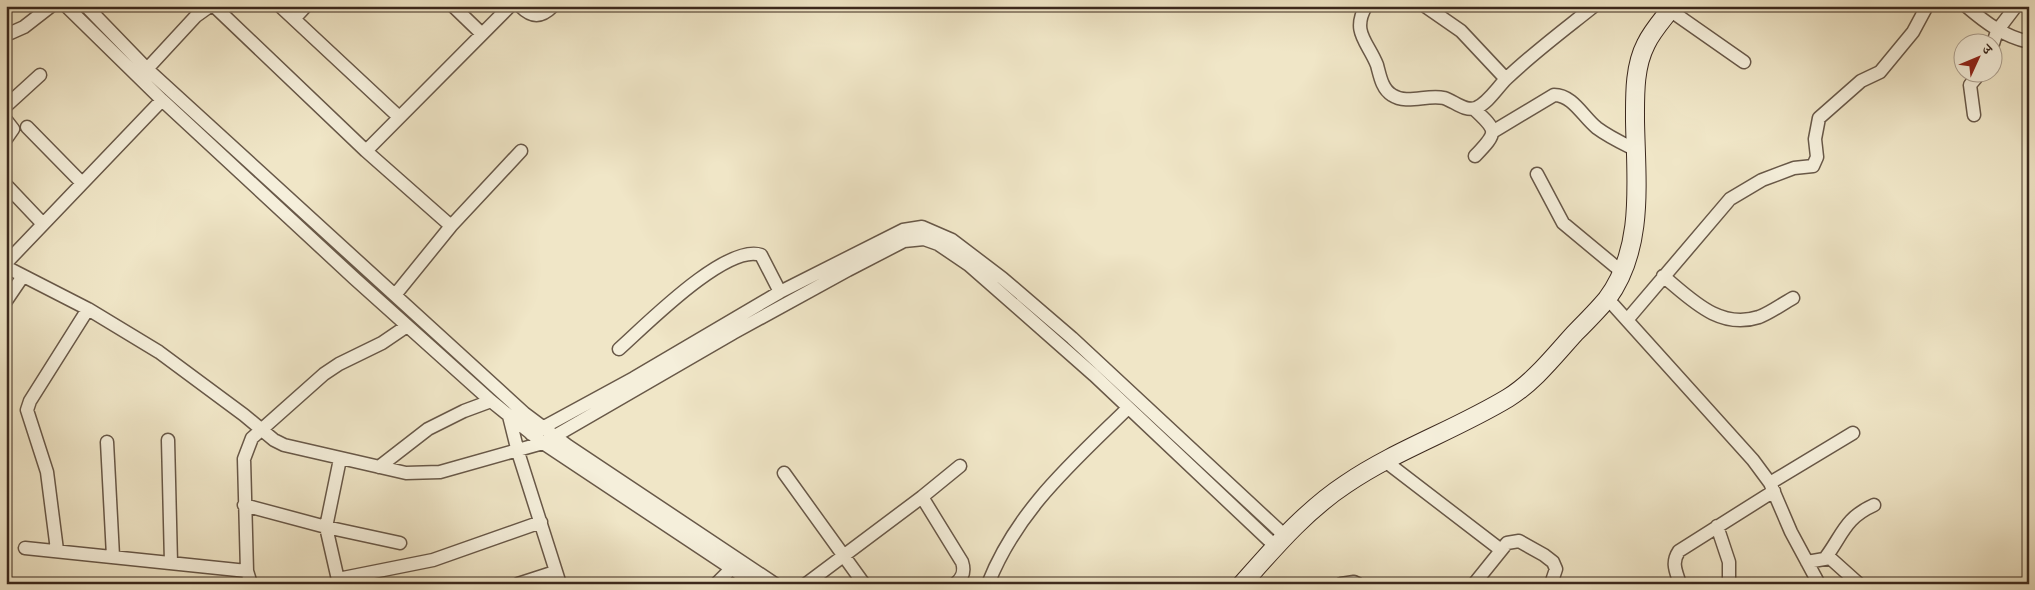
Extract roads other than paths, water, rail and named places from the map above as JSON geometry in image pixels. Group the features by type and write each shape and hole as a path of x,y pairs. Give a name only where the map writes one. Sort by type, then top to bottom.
{"street":[{"path":"6,35 24,27 51,6"},
{"path":"66,6 162,100 491,401 543,443 755,584"},
{"path":"86,6 148,69 542,427 775,584"},
{"path":"148,69 194,11 210,6"},
{"path":"214,6 366,151 451,226"},
{"path":"280,6 399,117"},
{"path":"294,19 306,6"},
{"path":"453,6 482,34"},
{"path":"366,151 510,6"},
{"path":"520,6 526,12 536,16 544,14 553,6"},
{"path":"1366,6 1359,21 1360,32 1372,53 1384,87 1391,95 1402,99 1444,98 1465,108 1474,109 1492,125 1494,131 1493,136 1475,156"},
{"path":"1425,6 1461,31 1506,79"},
{"path":"1474,109 1482,104 1506,79 1594,6"},
{"path":"1627,320 1730,199 1762,180 1794,168 1813,166 1817,157 1816,139 1819,118 1861,81 1880,72 1913,32 1927,6"},
{"path":"1966,6 1997,31 2011,38 2029,42"},
{"path":"1997,31 2016,6"},
{"path":"1242,584 1280,540 1323,500 1385,461 1471,419 1510,397 1545,366 1607,298 1622,272 1633,239 1636,216 1635,94 1639,64 1646,44 1669,8 1744,62"},
{"path":"6,106 40,76"},
{"path":"1973,82 1970,85 1974,115"},
{"path":"1494,131 1554,95 1561,95 1568,98 1598,129 1636,150"},
{"path":"6,263 162,100"},
{"path":"6,120 13,129 6,139"},
{"path":"27,127 82,183"},
{"path":"395,295 451,226 521,151"},
{"path":"1537,174 1563,223 1622,272"},
{"path":"6,185 43,224"},
{"path":"531,434 634,378 780,292 903,230 922,228 952,240 1002,278 1072,338 1280,540"},
{"path":"6,267 88,309 159,352 284,445 379,468 424,474 518,452 556,437 733,333 848,270 913,239 924,238 938,244 969,265 1128,408 1280,540"},
{"path":"619,350 705,274 726,261 745,253 761,255 780,292"},
{"path":"6,301 23,276"},
{"path":"1663,276 1705,311 1723,318 1745,320 1759,316 1793,298"},
{"path":"1607,298 1753,460 1772,487 1791,532 1819,584"},
{"path":"57,550 47,472 27,410 30,401 88,309"},
{"path":"251,584 247,571 244,505 244,459 250,443 260,429 324,374 338,364 382,343 407,326"},
{"path":"379,468 428,429 446,419 491,401"},
{"path":"988,584 1008,540 1043,492 1128,408"},
{"path":"509,416 518,452 557,578 519,584"},
{"path":"1680,584 1674,567 1674,558 1679,551 1853,433"},
{"path":"168,440 171,563"},
{"path":"107,442 113,556"},
{"path":"340,459 326,527 338,581 433,560 541,522"},
{"path":"1385,461 1501,550"},
{"path":"806,584 960,466"},
{"path":"784,473 864,584"},
{"path":"922,497 962,562 964,573 955,584"},
{"path":"244,505 326,527 400,543"},
{"path":"1826,557 1854,516 1874,505"},
{"path":"1717,526 1729,562 1729,584"},
{"path":"1474,584 1507,543 1519,541 1553,562 1556,569 1551,584"},
{"path":"25,548 247,571"},
{"path":"1807,562 1826,557 1833,560 1859,584"},
{"path":"716,584 732,568"},
{"path":"1341,584 1349,582 1358,584"}]}
